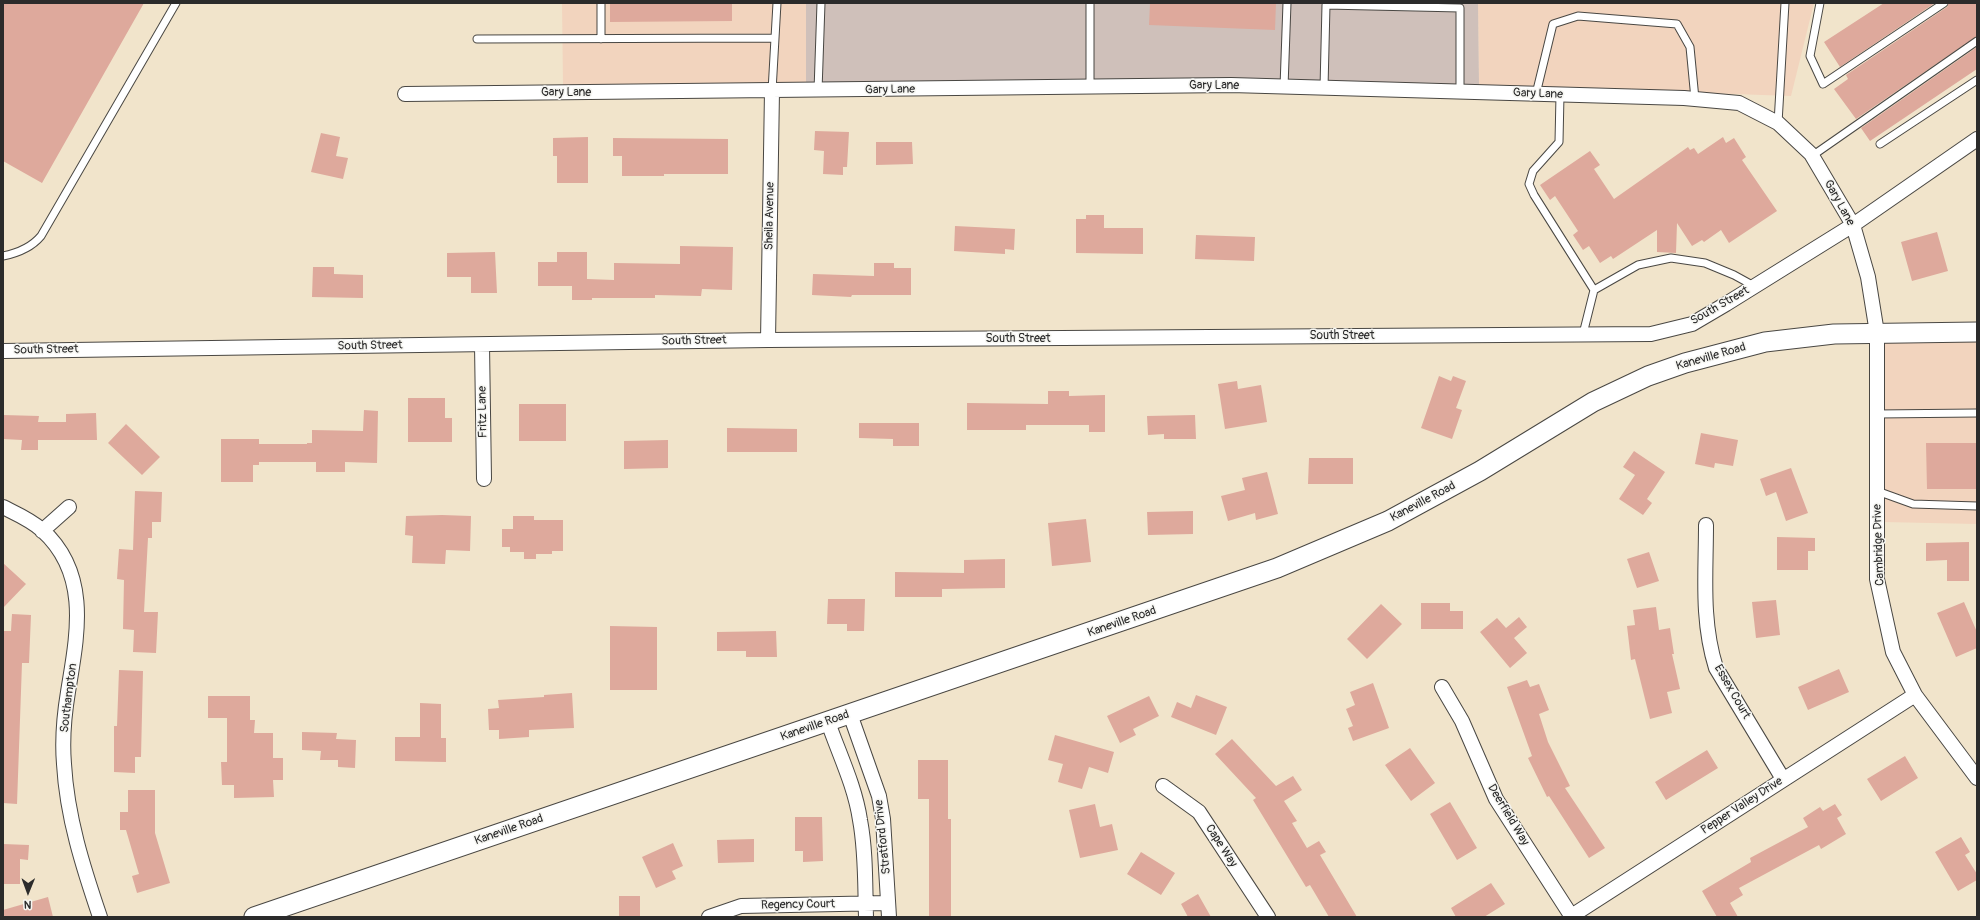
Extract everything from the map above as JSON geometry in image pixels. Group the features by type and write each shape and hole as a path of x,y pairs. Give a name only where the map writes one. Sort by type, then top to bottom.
{"main road":[{"name":"Kaneville Road","path":"254,917 1277,568 1388,521 1436,496 1593,402 1648,376 1725,352 1765,342 1834,334 1977,332"}],"street":[{"name":"Gary Lane","path":"405,94 1223,85 1695,99 1739,103 1778,123 1812,156 1853,224 1868,277 1877,333"},
{"name":"Sheila Avenue","path":"768,340 772,91"},
{"name":"South Street","path":"3,351 768,340 1651,334 1692,324 1853,224 1976,141"},
{"name":"Cambridge Drive","path":"1877,333 1877,579 1893,652 1915,695 1977,778"},
{"name":"Fritz Lane","path":"482,345 484,479"},
{"name":"Southampton","path":"3,507 32,522 42,530 59,550 66,564 78,603 76,643 64,728 64,763 66,791 71,820 81,858 100,917"},
{"path":"42,530 68,507"},
{"name":"Essex Court","path":"1706,525 1705,612 1710,649 1716,668 1783,779"},
{"name":"Deerfield Way","path":"1442,687 1462,720 1496,798 1571,917"},
{"name":"Pepper Valley Drive","path":"1571,917 1915,695"},
{"name":"Stratford Drive","path":"850,714 879,796 883,819 888,910"},
{"name":"Stratford Drive","path":"828,722 856,799 860,818 864,842 866,910"},
{"name":"Cape Way","path":"1163,786 1200,812 1268,917"},
{"name":"Regency Court","path":"709,917 741,906 888,910"}],"lane":[{"path":"3,256 17,253 35,242 41,236 176,3"},
{"path":"601,39 602,3"},
{"path":"772,91 777,3"},
{"path":"818,90 821,3"},
{"path":"1090,3 1090,87"},
{"path":"1284,87 1287,3"},
{"path":"1778,123 1785,3"},
{"path":"1820,3 1810,56 1823,84 1944,3"},
{"path":"1324,88 1326,4 1460,5 1460,92"},
{"path":"1536,94 1553,24 1578,16 1677,24 1690,47 1695,99"},
{"path":"476,39 775,38"},
{"path":"1812,156 1977,41"},
{"path":"1880,144 1977,80"},
{"path":"1560,95 1559,142 1533,171 1529,184 1534,195 1594,290 1583,334"},
{"path":"1594,290 1638,265 1671,258 1705,263 1734,274 1754,286"},
{"path":"1877,414 1977,414"},
{"path":"1877,491 1913,504 1977,506"}],"shaded area":[{"path":"562,3 806,3 806,83 563,85"},
{"path":"806,3 1478,3 1479,85 806,83"},
{"path":"1478,3 1814,3 1791,96 1479,85"},
{"path":"1884,338 1977,338 1977,524 1883,522"}],"building":[{"path":"3,3 144,3 42,183 3,161"},
{"path":"610,3 732,3 732,21 610,22"},
{"path":"1150,3 1276,3 1275,30 1149,25"},
{"path":"1884,3 1935,3 1840,67 1824,42"},
{"path":"1949,3 1977,3 1977,36 1856,119 1834,89 1848,79 1846,75 1947,7"},
{"path":"1977,47 1977,69 1870,141 1861,128"},
{"path":"815,131 849,132 847,167 843,167 843,175 823,174 824,151 814,150"},
{"path":"321,133 340,137 336,156 348,158 343,179 311,172"},
{"path":"588,137 588,183 557,183 557,156 553,156 553,138"},
{"path":"1723,137 1726,143 1734,138 1746,157 1742,160 1777,211 1729,243 1721,230 1704,242 1702,240 1692,246 1677,223 1676,253 1657,252 1657,230 1613,259 1611,256 1600,263 1589,246 1583,250 1573,235 1578,231 1555,196 1550,200 1540,185 1590,151 1600,165 1594,169 1614,199 1688,147 1690,150 1694,148 1698,154"},
{"path":"613,138 728,139 728,174 664,174 664,176 622,176 622,156 613,156"},
{"path":"876,142 912,142 913,164 876,165"},
{"path":"1086,215 1104,215 1104,228 1143,228 1143,254 1076,253 1076,219 1086,219"},
{"path":"955,226 1015,229 1014,250 1005,249 1005,254 954,251"},
{"path":"1937,232 1948,271 1912,281 1901,242"},
{"path":"1196,235 1255,237 1254,261 1195,259"},
{"path":"680,246 733,247 732,290 702,289 701,296 655,295 655,298 592,298 592,300 572,300 572,286 538,286 538,262 557,262 557,252 587,252 587,279 614,280 614,263 680,264"},
{"path":"495,252 497,293 471,293 471,277 447,277 447,253"},
{"path":"874,263 894,263 894,268 911,268 911,295 852,295 851,297 812,295 813,274 874,276"},
{"path":"313,267 334,267 334,274 363,275 363,298 312,297"},
{"path":"1439,376 1451,381 1453,376 1466,381 1456,408 1462,410 1452,439 1421,428"},
{"path":"1237,381 1238,389 1261,385 1267,422 1225,429 1218,384"},
{"path":"1048,391 1069,391 1069,396 1105,395 1105,432 1089,432 1089,425 1026,425 1026,430 967,430 967,403 1048,404"},
{"path":"408,398 445,398 445,418 452,418 452,442 408,442"},
{"path":"519,404 566,404 566,441 519,441"},
{"path":"364,410 378,411 377,463 345,462 345,472 316,472 316,462 259,462 259,465 253,465 253,482 221,482 221,439 259,439 259,444 312,443 312,430 363,431"},
{"path":"96,413 97,440 38,440 38,450 21,450 22,440 3,439 3,415 39,416 38,422 66,422 66,414"},
{"path":"1195,415 1196,439 1164,439 1164,434 1148,435 1147,416"},
{"path":"859,423 919,423 919,446 893,446 893,439 859,438"},
{"path":"126,424 160,457 142,475 108,443"},
{"path":"727,428 797,429 797,452 727,452"},
{"path":"1701,433 1738,440 1733,466 1715,463 1714,468 1695,464"},
{"path":"668,440 668,468 624,469 624,441"},
{"path":"1926,443 1977,443 1977,489 1927,489"},
{"path":"1634,451 1665,472 1647,499 1652,503 1643,515 1619,499 1635,475 1623,467"},
{"path":"1309,458 1353,458 1353,484 1308,484"},
{"path":"1791,468 1808,513 1786,521 1776,492 1766,496 1760,479"},
{"path":"1267,472 1278,514 1256,520 1255,513 1228,521 1221,496 1245,490 1242,478"},
{"path":"135,491 162,492 161,522 152,522 152,538 148,538 144,612 158,612 156,653 133,652 134,630 123,629 124,580 117,579 119,549 133,550"},
{"path":"1193,511 1193,534 1148,535 1147,512"},
{"path":"406,516 471,516 470,551 446,550 445,564 412,563 413,536 405,535"},
{"path":"513,516 534,516 534,520 563,520 563,551 552,551 552,554 536,554 536,559 524,559 524,552 510,552 510,547 502,547 502,529 513,529"},
{"path":"1086,519 1091,562 1052,566 1048,523"},
{"path":"1777,537 1815,538 1815,551 1808,551 1808,570 1777,570"},
{"path":"1969,542 1969,581 1947,581 1947,560 1926,561 1926,543"},
{"path":"1649,552 1659,581 1637,588 1627,559"},
{"path":"1005,559 1005,588 942,589 942,597 895,597 895,572 964,573 964,560"},
{"path":"3,563 26,584 3,608"},
{"path":"828,599 865,599 864,631 847,631 847,624 827,624"},
{"path":"1776,600 1780,635 1756,638 1752,602"},
{"path":"1964,602 1977,632 1977,648 1956,657 1937,613"},
{"path":"1421,603 1450,603 1450,611 1463,611 1463,629 1421,629"},
{"path":"1381,604 1402,624 1367,659 1347,639"},
{"path":"1656,607 1659,630 1670,628 1674,654 1672,654 1680,689 1667,692 1672,713 1650,719 1635,659 1631,660 1627,626 1635,625 1633,610"},
{"path":"12,614 31,615 29,663 22,663 17,804 3,803 3,631 11,631"},
{"path":"1519,617 1527,627 1514,638 1527,653 1510,668 1480,632 1497,618 1506,628"},
{"path":"610,626 657,627 657,690 610,690"},
{"path":"776,631 777,657 746,657 746,651 717,651 717,632"},
{"path":"1839,669 1849,692 1808,710 1798,687"},
{"path":"119,670 143,671 141,757 135,757 135,773 114,772 114,726 117,726"},
{"path":"1527,680 1530,687 1539,684 1549,710 1539,714 1548,742 1570,786 1565,788 1605,848 1589,858 1549,796 1547,797 1528,758 1532,756 1507,687"},
{"path":"1373,683 1389,728 1353,741 1348,728 1353,726 1346,709 1355,705 1350,692"},
{"path":"572,693 574,728 529,730 529,737 499,739 499,730 489,730 488,709 499,708 498,700 544,697 544,695"},
{"path":"1196,695 1227,707 1216,735 1171,717 1177,702 1191,708"},
{"path":"208,696 250,696 250,720 255,720 254,733 273,733 273,758 283,758 283,780 273,780 274,797 234,798 234,785 222,785 221,762 227,762 227,718 208,718"},
{"path":"1149,696 1159,716 1133,729 1136,735 1120,743 1107,716"},
{"path":"420,703 441,704 441,738 446,738 446,762 395,761 395,737 420,737"},
{"path":"302,732 337,733 336,739 356,740 355,768 338,767 338,760 320,760 321,751 302,750"},
{"path":"1055,735 1114,752 1108,773 1089,767 1082,789 1058,782 1063,764 1048,760"},
{"path":"1232,739 1276,786 1293,776 1302,790 1284,801 1297,821 1292,823 1307,848 1319,841 1326,852 1320,855 1357,917 1329,917 1310,885 1306,887 1253,800 1256,798 1215,754"},
{"path":"1410,748 1435,783 1411,801 1385,765"},
{"path":"1707,750 1718,768 1666,800 1655,782"},
{"path":"1905,756 1918,778 1881,801 1867,779"},
{"path":"918,760 948,760 948,819 951,819 951,917 929,917 929,799 918,799"},
{"path":"128,790 155,790 155,833 170,883 137,893 132,876 139,874 126,830 120,830 120,812 128,812"},
{"path":"1450,802 1477,848 1457,860 1430,814"},
{"path":"1095,804 1100,827 1112,824 1118,850 1080,858 1069,810"},
{"path":"1835,804 1842,815 1837,818 1846,834 1821,849 1819,845 1739,888 1743,895 1730,903 1738,917 1717,917 1702,891 1751,862 1750,858 1808,827 1803,818 1820,807 1823,811"},
{"path":"795,817 822,817 823,861 803,862 803,851 795,851"},
{"path":"1961,837 1970,852 1965,855 1977,874 1977,880 1958,891 1935,852"},
{"path":"754,839 754,862 718,863 717,840"},
{"path":"673,843 683,866 672,871 676,879 656,888 642,857"},
{"path":"3,844 29,845 28,860 20,859 20,884 3,884"},
{"path":"1141,852 1175,873 1161,895 1127,874"},
{"path":"1491,883 1505,904 1484,917 1456,917 1451,908"},
{"path":"1198,894 1211,917 1188,917 1181,904"},
{"path":"619,896 640,896 640,917 619,917"},
{"path":"48,897 53,917 3,917 3,910"}]}
